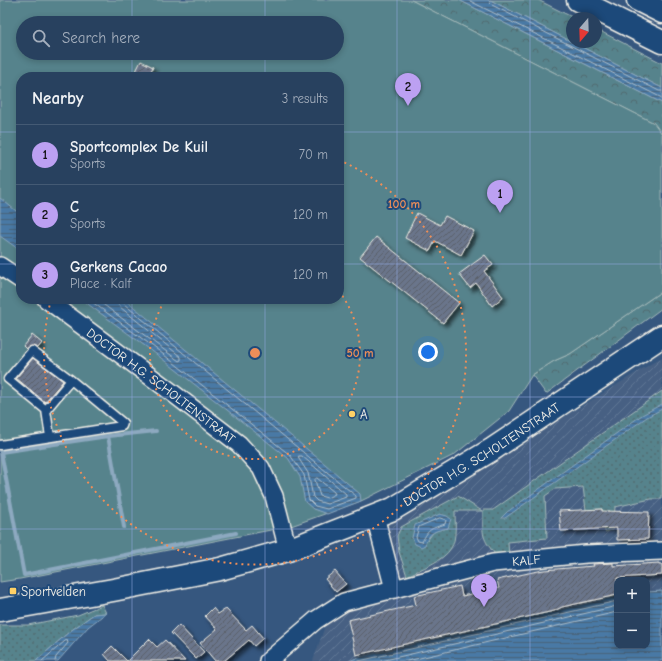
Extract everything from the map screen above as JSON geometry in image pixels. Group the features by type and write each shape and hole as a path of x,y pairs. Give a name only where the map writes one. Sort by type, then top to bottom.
{"main road":[{"path":"578,0 662,42"},
{"path":"638,0 662,12"},
{"name":"DOCTOR H.G. SCHOLTENSTRAAT","path":"0,610 220,569 288,550 393,509 494,449 662,336"}],"street":[{"path":"0,266 16,277"},
{"name":"DOCTOR H.G. SCHOLTENSTRAAT","path":"53,304 239,444 261,468 274,496 288,550"},
{"path":"375,516 394,589"},
{"name":"KALF","path":"268,661 316,620 344,602 493,563 586,554 662,550"}],"lane":[{"path":"0,445 122,426 123,423 71,380 32,351 8,379 46,410 50,437"},
{"path":"46,410 71,380"}],"shaded area":[{"path":"662,357 662,661 313,661 327,620 383,583 376,532"}],"green space":[{"path":"0,0 411,0 654,123 662,134 662,291 570,354 554,361 532,375 509,411 454,455 361,501 291,526 0,582"},
{"path":"411,0 459,0 662,103 662,134 652,122"},
{"path":"490,0 538,0 566,14 566,39"},
{"path":"602,32 662,63 662,88 584,48 602,48"},
{"path":"662,291 662,308 546,394 532,375 554,361 570,354"},
{"path":"662,391 662,499 651,499 615,507 613,530 605,532 602,509 586,510 583,487 555,489 545,496 547,538 508,542 509,557 495,554 487,543 483,534 483,510 493,510"},
{"path":"458,496 482,511 455,511 454,540 448,553 437,561 407,576 399,552 397,536 401,527","holes":["440,514 448,528 436,531 427,541"]},
{"path":"102,605 106,613 94,614 69,632 36,661 0,661 0,625 28,625 78,615"}],"water":[{"path":"459,0 490,0 566,39 566,48 584,48 662,88 662,103"},
{"path":"0,198 16,211 16,247 0,236"},
{"path":"88,304 130,304 325,464 360,494 361,501 327,514 313,509 305,502 300,477 288,458 156,354"},
{"path":"662,404 662,409 647,417 505,518 501,518 507,512 642,415"},
{"path":"440,514 451,519 448,528 431,534 425,545 421,547 415,544 412,538 415,525"},
{"path":"662,591 662,661 349,661 359,657 614,597 614,649 650,649 650,592"},
{"path":"106,613 88,627 58,661 36,661 69,632 94,614"}],"building":[{"path":"141,61 153,67 150,72 136,72"},
{"path":"417,213 440,225 445,216 474,231 461,255 435,241 430,251 405,238"},
{"path":"376,237 459,303 443,323 360,257"},
{"path":"485,255 493,265 484,271 503,297 492,306 476,283 470,288 459,274"},
{"path":"32,335 42,343 38,348 32,346 26,349 23,346"},
{"path":"33,358 63,381 45,402 16,378"},
{"path":"602,509 602,511 649,512 648,539 617,540 617,528 561,531 559,511"},
{"path":"613,563 613,566 659,563 662,564 662,575 614,577 614,596 562,607 554,611 356,655 348,620 416,605 414,596 460,586 462,596 499,588 497,580 544,570 594,566 593,564"},
{"path":"335,571 346,584 336,592 325,579"},
{"path":"213,608 218,614 226,609 246,630 252,625 263,638 254,646 249,640 224,661 215,661 200,643 217,629 205,616"},
{"path":"179,625 204,652 196,659 171,633"},
{"path":"149,639 157,647 165,640 185,661 127,661"},
{"path":"112,646 127,661 110,661 104,654"}],"waterway":[{"path":"124,527 108,436 156,431"},
{"path":"108,436 1,452 24,575 236,533"}],"place":[{"name":"C","path":"408,106"},
{"name":"Sportcomplex De Kuil","path":"500,213"},
{"name":"A","path":"352,414"},
{"name":"Sportvelden","path":"13,591"},
{"name":"Gerkens Cacao","path":"484,607"}]}
